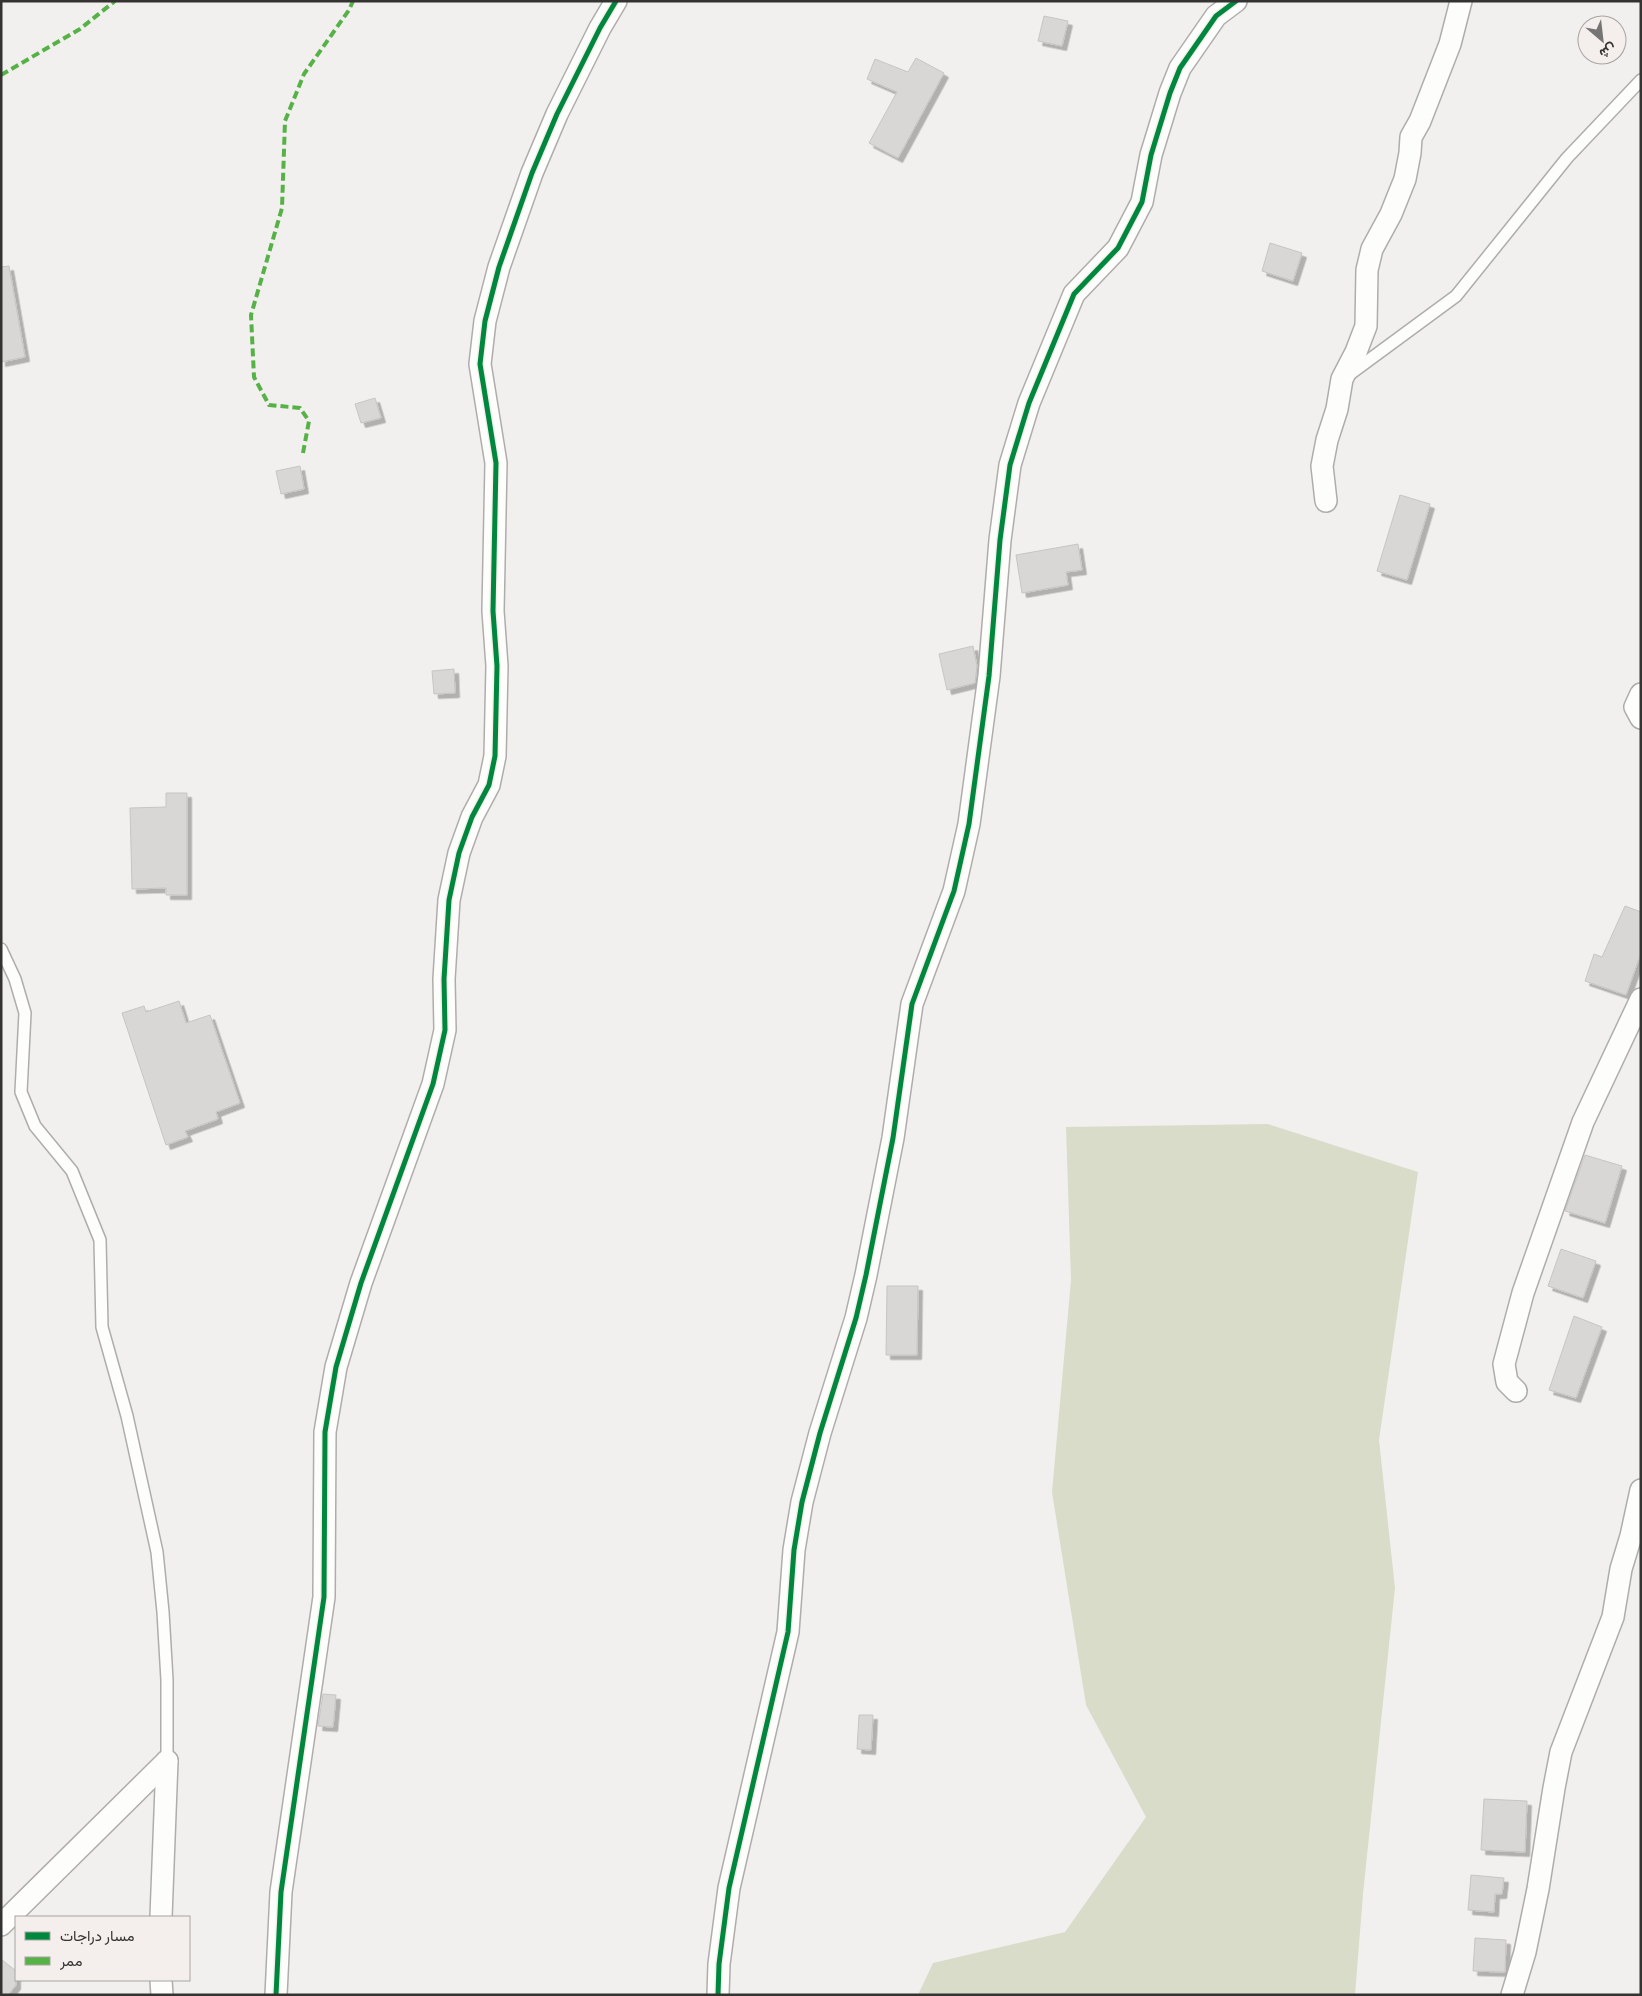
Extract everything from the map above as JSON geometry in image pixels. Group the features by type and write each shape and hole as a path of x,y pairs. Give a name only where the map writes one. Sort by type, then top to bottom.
{"street":[{"path":"276,1995 280,1892 324,1597 325,1432 336,1367 361,1283 433,1084 444,1030 444,979 450,900 459,853 472,817 489,785 495,756 497,666 494,610 496,462 480,364 486,321 499,267 532,173 557,114 600,28 616,1"},
{"path":"718,1995 719,1964 729,1888 788,1632 794,1550 802,1502 820,1433 856,1318 864,1284 893,1138 912,1004 954,891 969,824 989,676 1000,540 1010,466 1029,403 1074,294 1118,248 1142,202 1150,155 1180,68 1216,16 1236,1"},
{"path":"1326,501 1322,466 1342,379 1356,352 1366,326 1367,270 1372,249 1391,214 1405,179 1411,137 1420,121 1450,44 1461,1"},
{"path":"1641,694 1635,707 1641,718"},
{"path":"1516,1391 1507,1382 1504,1364 1523,1293 1583,1122 1641,999"},
{"path":"1512,1995 1525,1952 1538,1889 1561,1752 1613,1617 1621,1569 1631,1536 1641,1490"},
{"path":"161,1916 167,1761"},
{"path":"1,1925 167,1761"},
{"path":"161,1981 162,1995"}],"lane":[{"path":"1342,379 1456,296 1567,158 1641,80"},
{"path":"1,949 15,979 25,1014 21,1092 35,1126 72,1171 100,1240 102,1328 127,1416 157,1552 167,1680 167,1761"}],"green space":[{"path":"1268,1124 1418,1172 1379,1440 1395,1588 1363,1894 1355,1995 918,1995 933,1963 1065,1932 1146,1817 1086,1705 1052,1492 1071,1280 1066,1127"}],"building":[{"path":"1044,16 1068,21 1062,46 1038,41"},
{"path":"916,58 944,73 898,158 869,143 897,92 867,79 875,59 908,72"},
{"path":"1270,243 1302,253 1293,281 1262,271"},
{"path":"9,266 25,357 1,362 1,267"},
{"path":"375,398 381,418 361,423 355,404"},
{"path":"300,466 304,489 281,494 276,471"},
{"path":"1400,495 1430,504 1407,580 1377,571"},
{"path":"1078,544 1082,570 1066,572 1068,585 1022,593 1016,555"},
{"path":"973,646 977,666 975,683 947,690 939,654"},
{"path":"454,669 455,693 434,694 432,671"},
{"path":"166,793 187,793 187,895 166,895 166,888 132,889 130,808 166,807"},
{"path":"1625,906 1641,912 1641,953 1626,995 1585,981 1594,954 1602,957"},
{"path":"179,1001 186,1023 210,1015 240,1103 216,1112 218,1119 185,1131 188,1137 166,1145 122,1013 144,1006 146,1012"},
{"path":"1585,1155 1622,1166 1605,1223 1565,1211"},
{"path":"1561,1249 1596,1261 1583,1298 1548,1286"},
{"path":"887,1286 918,1286 917,1355 886,1355"},
{"path":"1574,1316 1602,1327 1576,1398 1549,1390"},
{"path":"323,1694 336,1695 333,1727 318,1726"},
{"path":"859,1715 873,1715 871,1750 857,1749"},
{"path":"1484,1799 1527,1801 1525,1852 1481,1850"},
{"path":"1471,1875 1504,1878 1502,1894 1495,1894 1494,1912 1468,1910"},
{"path":"1475,1938 1506,1940 1505,1972 1473,1971"},
{"path":"1,1959 15,1970 16,1985 8,1995 1,1995"}],"marked path":[{"path":"1,75 80,29 115,1"},
{"path":"303,453 309,421 300,408 269,405 254,377 251,315 282,208 285,121 304,74 349,10 353,1"}],"cycle path":[{"path":"276,1995 281,1892 324,1597 325,1432 336,1367 361,1283 433,1084 445,1030 444,979 449,900 459,853 472,817 489,785 495,756 497,666 493,611 496,463 480,364 485,321 499,267 532,173 557,114 600,28 616,1"},
{"path":"718,1995 719,1964 729,1888 788,1632 794,1550 802,1502 820,1433 856,1318 866,1275 893,1138 912,1004 954,891 969,824 989,676 1000,540 1010,465 1029,403 1074,294 1118,248 1142,202 1151,155 1170,93 1180,68 1216,16 1236,1"}]}
